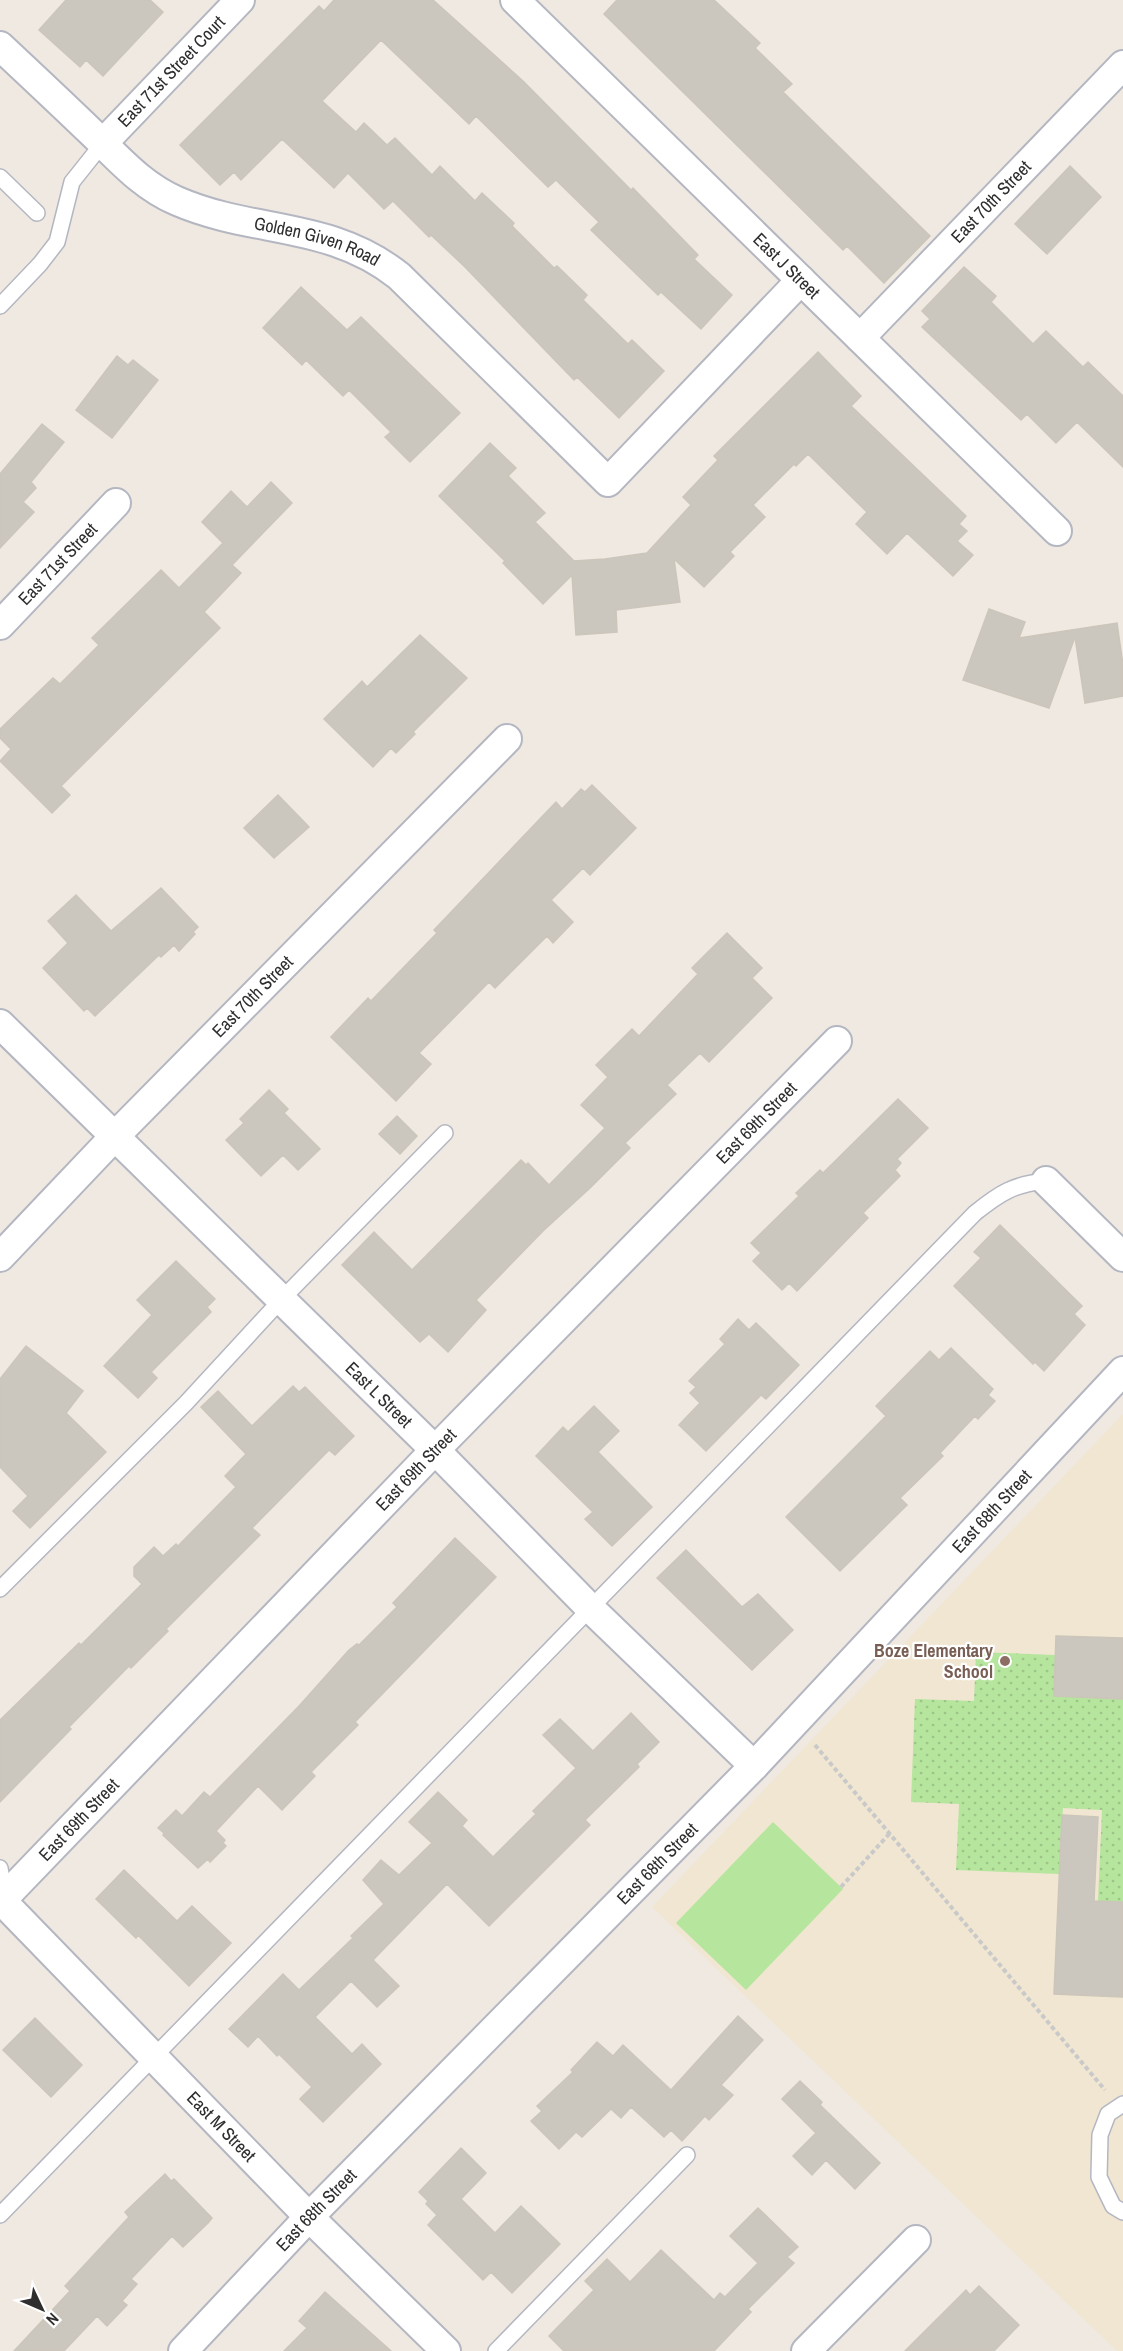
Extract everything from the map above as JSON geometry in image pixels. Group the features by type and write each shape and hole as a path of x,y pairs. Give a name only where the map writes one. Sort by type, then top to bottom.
{"street":[{"name":"East 71st Street Court","path":"103,143 240,0"},
{"name":"East J Street","path":"515,0 1057,531"},
{"name":"Golden Given Road","path":"0,46 146,184 176,201 234,220 301,231 333,240 385,265 399,276 608,482 801,280"},
{"name":"East 70th Street","path":"860,338 1123,65"},
{"name":"East 71st Street","path":"0,625 116,503"},
{"name":"East 70th Street","path":"0,1257 115,1136 507,739"},
{"name":"East L Street","path":"0,1024 435,1449 590,1608 754,1766"},
{"name":"East 69th Street","path":"1,1901 435,1449 837,1041"},
{"path":"1046,1181 1123,1257"},
{"name":"East 68th Street","path":"183,2351 309,2217 754,1766 1123,1371"},
{"name":"East M Street","path":"1,1901 309,2217 446,2351"},
{"path":"806,2351 916,2240"}],"lane":[{"path":"0,306 40,264 57,242 72,182 103,143"},
{"path":"0,177 37,213"},
{"path":"0,1589 186,1403 281,1299 445,1133"},
{"path":"0,2215 975,1213 999,1194 1023,1183 1046,1181"},
{"path":"0,1868 3,1886 1,1901"},
{"path":"1121,2105 1108,2114 1100,2135 1099,2177 1113,2206 1123,2212"},
{"path":"496,2351 687,2155"}],"path":[{"path":"815,1745 1121,2105"},
{"path":"841,1887 890,1833"}],"shaded area":[{"name":"Boze Elementary School","path":"1123,1414 1123,2351 1117,2351 652,1907"}],"green space":[{"path":"976,1652 1055,1655 1123,1699 1123,1902 1098,1901 1102,1810 1063,1808 1059,1874 956,1870 959,1804 911,1802 915,1699 974,1701"},
{"path":"773,1822 843,1889 746,1990 676,1923"}],"building":[{"path":"66,0 150,0 163,12 103,76 86,60 80,67 39,30"},
{"path":"334,0 433,0 523,81 631,190 633,188 698,255 694,259 732,295 701,329 661,292 658,295 591,230 599,222 556,180 548,187 476,116 469,124 381,40 322,101 356,132 364,123 387,145 395,138 432,175 440,166 475,201 482,193 514,223 512,226 554,268 557,266 587,295 583,300 628,344 632,340 664,371 619,418 577,377 574,380 431,235 429,237 393,201 384,209 348,173 334,188 282,139 241,180 234,172 220,185 180,145 319,6 324,11"},
{"path":"617,0 714,0 760,43 755,48 792,84 783,92 930,236 884,283 847,246 843,250 604,14"},
{"path":"1070,166 1101,197 1047,254 1015,224"},
{"path":"964,267 996,296 991,302 1033,344 1046,331 1083,367 1088,362 1123,396 1123,467 1077,422 1056,443 1027,414 1021,420 922,327 930,319 922,311"},
{"path":"301,287 347,330 361,317 460,413 410,462 385,437 391,432 349,390 343,396 306,360 302,365 263,328"},
{"path":"818,352 861,396 851,406 966,516 959,524 967,531 957,541 973,555 953,576 907,533 887,554 856,524 867,512 808,454 796,466 794,464 753,505 765,517 730,552 734,556 704,587 674,559 680,602 616,610 617,632 576,635 572,575 543,604 503,563 505,561 439,496 490,443 516,468 508,476 545,513 535,522 574,561 647,553 691,505 683,497 718,460 714,456"},
{"path":"117,356 128,365 133,360 158,380 112,438 76,410"},
{"path":"42,424 64,442 31,482 36,488 23,502 34,512 0,548 0,474"},
{"path":"271,482 292,503 232,565 241,573 204,612 220,628 61,786 70,795 52,813 0,761 11,749 0,738 0,729 53,678 60,684 99,645 92,638 161,570 179,588 223,543 202,522 231,491 247,507"},
{"path":"989,609 1025,622 1019,638 1117,623 1123,665 1123,696 1085,703 1075,637 1049,708 963,680"},
{"path":"420,635 467,678 413,732 415,734 396,753 391,748 373,767 324,719 362,681 367,687"},
{"path":"592,785 636,828 590,875 583,868 551,900 573,922 553,943 547,936 495,988 489,982 419,1053 431,1064 396,1101 331,1037 368,998 371,1001 437,933 434,930 556,802 562,809 581,789 585,792"},
{"path":"278,795 309,827 274,858 244,828"},
{"path":"161,888 198,927 193,932 195,934 179,951 174,945 161,957 159,955 95,1016 87,1008 84,1011 43,968 68,943 48,921 76,895 111,931"},
{"path":"727,933 762,968 752,978 772,998 709,1062 700,1053 667,1085 676,1094 625,1143 630,1148 543,1231 476,1300 486,1310 448,1352 429,1334 420,1342 342,1265 374,1232 412,1270 521,1160 526,1165 528,1163 549,1185 605,1128 581,1105 608,1077 596,1065 632,1029 639,1036 698,974 692,968"},
{"path":"269,1090 288,1109 284,1113 320,1149 298,1170 283,1155 261,1176 226,1140 244,1123 240,1119"},
{"path":"898,1099 928,1128 897,1159 901,1163 895,1170 900,1176 863,1213 868,1218 797,1291 789,1283 782,1290 753,1261 761,1253 751,1243 799,1196 796,1193 820,1170 823,1173"},
{"path":"397,1116 417,1136 400,1154 379,1134"},
{"path":"1000,1225 1082,1306 1074,1314 1085,1325 1044,1371 1035,1362 1033,1364 954,1286 981,1258 974,1252"},
{"path":"176,1261 215,1299 207,1307 211,1312 151,1372 157,1378 138,1398 104,1366 152,1315 137,1300"},
{"path":"738,1319 749,1330 756,1323 799,1365 766,1399 761,1395 706,1451 679,1425 700,1403 690,1393 696,1387 689,1381 725,1344 720,1339"},
{"path":"26,1346 83,1391 66,1413 106,1452 30,1528 13,1511 28,1496 0,1467 0,1379"},
{"path":"951,1348 993,1389 988,1395 995,1401 978,1419 975,1416 940,1453 943,1456 900,1498 907,1505 840,1571 786,1517 886,1416 876,1406 930,1351 939,1360"},
{"path":"293,1386 299,1392 305,1387 354,1436 335,1455 329,1450 252,1528 260,1535 166,1629 168,1631 131,1668 129,1666 69,1727 71,1729 0,1802 0,1720 79,1643 81,1645 142,1584 134,1576 134,1567 154,1547 163,1556 176,1544 178,1546 236,1487 225,1476 246,1454 201,1407 218,1391 252,1426"},
{"path":"594,1406 619,1431 598,1452 652,1507 612,1546 585,1519 593,1512 536,1456 563,1427 568,1432"},
{"path":"455,1538 496,1577 355,1722 358,1725 311,1772 315,1776 282,1810 258,1786 216,1831 225,1840 223,1843 226,1846 210,1862 208,1859 198,1868 158,1828 176,1810 182,1816 204,1792 210,1797 300,1705 349,1650 359,1645 397,1607 393,1603"},
{"path":"686,1550 742,1607 758,1594 793,1630 752,1670 657,1578"},
{"path":"1056,1636 1123,1638 1123,1699 1054,1696"},
{"path":"631,1713 659,1742 637,1764 639,1767 585,1820 590,1825 489,1926 447,1884 373,1960 399,1986 377,2007 351,1981 315,2017 352,2054 362,2044 381,2064 323,2122 300,2099 312,2087 279,2054 277,2056 258,2036 248,2047 229,2029 283,1974 299,1990 353,1938 351,1936 384,1904 363,1880 381,1860 399,1875 432,1843 409,1822 438,1792 467,1820 462,1826 493,1857 536,1814 533,1811 576,1768 543,1735 560,1719 593,1751"},
{"path":"1062,1815 1098,1817 1094,1901 1123,1902 1123,1997 1054,1994"},
{"path":"124,1870 177,1921 192,1906 231,1943 189,1986 138,1935 136,1938 96,1899"},
{"path":"738,2016 763,2040 721,2085 733,2095 709,2120 705,2116 682,2141 671,2130 664,2137 631,2107 621,2118 611,2109 582,2137 576,2132 559,2149 531,2121 542,2111 537,2106 573,2072 571,2070 597,2042 613,2056 623,2045 671,2090"},
{"path":"35,2018 82,2065 51,2097 3,2050"},
{"path":"800,2081 822,2102 820,2105 880,2163 855,2189 826,2160 812,2175 793,2156 816,2133 782,2099"},
{"path":"461,2148 486,2173 461,2199 495,2233 521,2206 560,2244 512,2293 491,2272 483,2280 428,2225 437,2215 426,2204 428,2201 419,2192"},
{"path":"165,2174 171,2181 174,2179 212,2218 208,2223 183,2247 172,2236 131,2279 137,2284 122,2301 127,2305 107,2326 97,2316 64,2351 14,2351 70,2291 65,2286 129,2217 125,2212"},
{"path":"758,2208 798,2247 787,2257 794,2263 748,2309 751,2312 714,2351 564,2351 549,2336 594,2290 585,2281 607,2259 630,2282 661,2250 714,2300 720,2293 725,2297 758,2263 730,2236"},
{"path":"979,2286 1019,2325 994,2351 905,2351 966,2290 970,2295"},
{"path":"325,2292 391,2351 284,2351 307,2328 299,2321"}],"place":[{"name":"Boze Elementary School","path":"1005,1661"}]}
